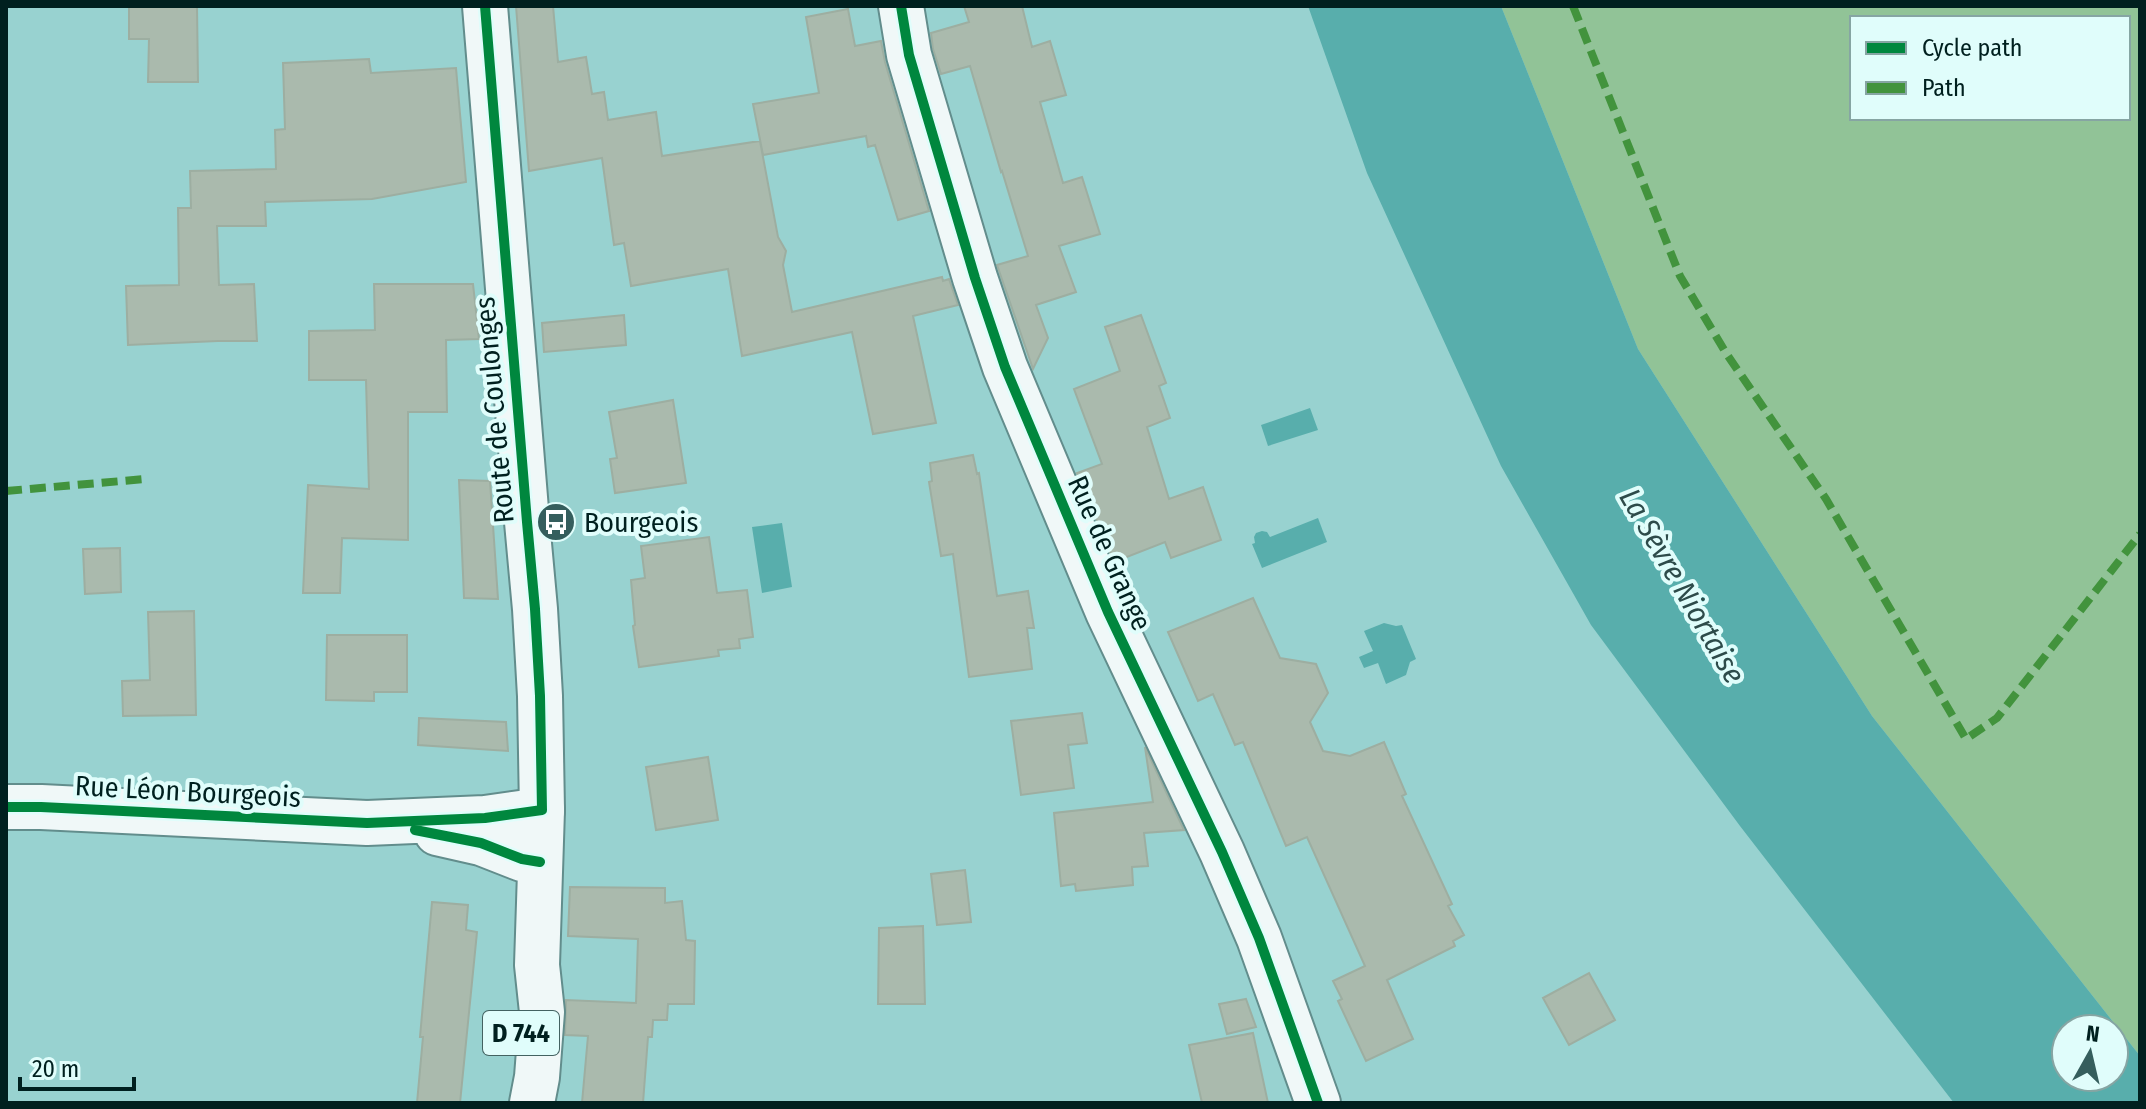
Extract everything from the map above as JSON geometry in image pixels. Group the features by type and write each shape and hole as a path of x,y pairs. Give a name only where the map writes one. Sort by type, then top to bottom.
{"street":[{"name":"Route de Coulonges","path":"485,6 540,696 542,810 537,965 542,1012 532,1103"},
{"name":"Rue de Grange","path":"901,6 909,55 975,278 1005,367 1102,598 1253,924 1318,1103"},
{"name":"Rue Léon Bourgeois","path":"6,807 367,823 481,843 522,859 540,862"},
{"name":"Rue Léon Bourgeois","path":"367,823 485,818 542,810"},
{"name":"Route de Coulonges","path":"511,1103 525,1010 537,965"}],"green space":[{"path":"1501,6 2140,6 2140,1056 2130,1043 2130,1013 2106,1013 1872,716 1638,349"}],"water":[{"name":"La Sèvre Niortaise","path":"1308,6 1501,6 1638,349 1872,716 2106,1013 2050,1013 2050,1093 2130,1093 2130,1043 2140,1056 2140,1103 1954,1103 1740,826 1591,625 1501,466 1367,173"},
{"path":"1310,408 1318,430 1268,446 1261,425"},
{"path":"1318,518 1327,542 1262,568 1252,544 1255,543 1256,533 1267,532 1270,537"},
{"path":"782,523 792,587 762,593 752,527"},
{"path":"1384,623 1402,625 1416,659 1410,662 1406,675 1386,684 1378,663 1364,668 1359,657 1373,651 1364,631"}],"building":[{"path":"129,6 197,6 198,82 148,82 149,39 129,39"},
{"path":"516,6 553,6 558,62 586,57 592,94 604,92 608,120 656,112 662,156 760,141 778,237 786,251 783,265 792,312 942,277 943,281 949,279 958,305 913,316 936,423 873,434 852,332 742,356 728,269 631,286 624,243 614,245 602,158 529,171"},
{"path":"964,6 1022,6 1032,47 1050,41 1066,95 1040,102 1063,183 1082,177 1100,234 1059,246 1076,292 1036,305 1048,338 1033,369 997,265 1028,256 970,66 941,74 933,49 931,33 969,22"},
{"path":"848,9 855,46 881,41 929,211 898,220 875,145 868,147 866,136 763,155 753,104 819,93 806,17"},
{"path":"369,59 371,73 456,68 466,182 372,199 265,202 266,226 217,226 219,285 254,284 257,341 128,345 126,286 179,285 178,208 191,208 190,171 276,169 275,130 285,129 283,63"},
{"path":"374,284 473,284 479,339 446,340 447,412 408,412 408,540 342,538 340,593 303,593 308,485 369,489 366,380 309,380 309,331 375,330"},
{"path":"624,315 626,345 544,352 542,323"},
{"path":"1141,315 1166,383 1159,386 1170,418 1147,427 1169,499 1203,487 1221,540 1171,558 1165,542 1114,562 1077,473 1102,464 1074,389 1120,371 1105,327"},
{"path":"673,400 686,483 615,493 610,459 617,458 609,412"},
{"path":"973,455 979,473 997,596 1028,591 1034,628 1027,628 1032,669 969,677 953,554 941,556 929,482 932,481 930,463"},
{"path":"459,480 490,481 498,599 464,598"},
{"path":"709,537 717,593 747,590 753,637 739,639 740,648 718,650 719,656 639,667 631,580 645,578 641,546"},
{"path":"120,548 121,592 85,594 83,549"},
{"path":"1253,598 1280,658 1316,664 1328,693 1310,722 1323,751 1350,756 1384,742 1406,794 1402,796 1452,904 1448,906 1464,935 1453,941 1455,946 1387,980 1413,1039 1366,1061 1338,1001 1342,999 1333,981 1365,966 1307,837 1286,846 1243,742 1235,745 1213,694 1198,701 1168,632"},
{"path":"194,611 196,715 123,716 122,681 150,680 148,612"},
{"path":"327,635 407,635 407,692 374,692 374,701 326,700"},
{"path":"1082,713 1087,743 1068,745 1074,788 1021,795 1011,721"},
{"path":"419,718 506,722 508,751 418,745"},
{"path":"1145,747 1184,830 1144,833 1148,866 1132,867 1133,885 1076,891 1075,884 1061,886 1054,813 1153,802"},
{"path":"708,757 718,820 656,830 646,767"},
{"path":"965,870 971,922 937,925 931,874"},
{"path":"570,887 665,888 665,903 682,901 686,940 695,941 694,1004 668,1004 667,1020 653,1020 652,1037 648,1037 643,1103 582,1103 588,1036 565,1035 566,1000 636,1003 638,939 568,936"},
{"path":"432,902 468,905 466,930 477,932 460,1103 417,1103"},
{"path":"923,926 925,1004 878,1004 879,928"},
{"path":"1589,973 1615,1020 1569,1045 1543,998"},
{"path":"1246,999 1256,1027 1227,1034 1219,1004"},
{"path":"1253,1033 1268,1103 1202,1103 1189,1045"}],"marked path":[{"path":"1573,6 1680,276 1726,353 1826,499 1966,739 1997,718 2140,534"},
{"path":"6,491 145,479"}],"cycle path":[{"path":"6,807 367,823 485,818 542,810 535,609 485,6"},
{"path":"901,6 909,55 975,278 1005,367 1108,612 1222,852 1259,938 1318,1103"},
{"path":"415,830 481,843 522,859 540,862"}],"place":[{"name":"Bourgeois","path":"556,522"}]}
